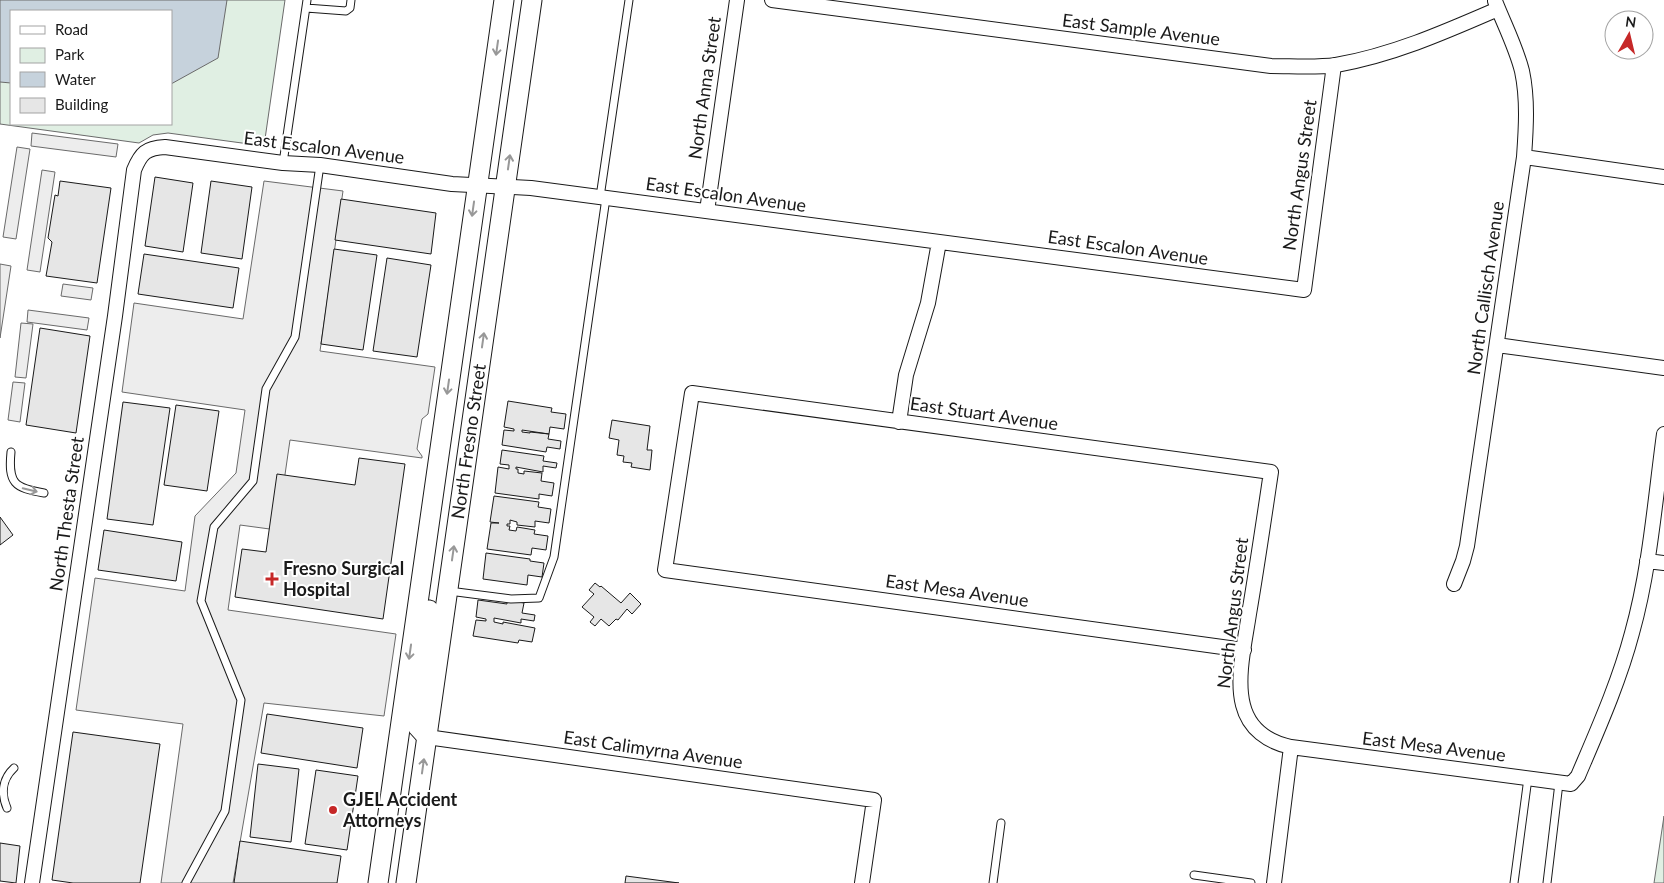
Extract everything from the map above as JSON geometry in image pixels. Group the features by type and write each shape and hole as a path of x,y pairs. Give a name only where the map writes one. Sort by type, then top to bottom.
{"main road":[{"name":"North Fresno Street","path":"378,883 504,0"},
{"name":"North Fresno Street","path":"406,883 532,0"},
{"path":"422,573 429,579 431,591 417,726 427,737"}],"street":[{"name":"North Anna Street","path":"707,211 737,0"},
{"name":"East Sample Avenue","path":"772,0 1271,66 1334,65 1383,55 1420,43 1496,4"},
{"name":"North Callisch Avenue","path":"1454,584 1467,546 1524,157 1527,114 1522,71 1496,4"},
{"name":"North Angus Street","path":"1304,290 1334,65"},
{"name":"East Escalon Avenue","path":"144,152 153,147 164,147 283,163 320,165 452,184 531,188 1304,290"},
{"name":"North Thesta Street","path":"32,883 134,170 144,152"},
{"path":"1524,157 1664,177"},
{"path":"899,422 906,375 928,303 939,242"},
{"path":"1497,345 1664,368"},
{"name":"East Stuart Avenue","path":"665,570 692,393 1271,472"},
{"path":"1565,784 1578,776 1614,690 1633,632 1647,561 1664,434"},
{"name":"North Angus Street","path":"1271,472 1244,650 1240,694 1251,722 1259,732 1270,741 1291,747"},
{"path":"1647,561 1664,563"},
{"name":"East Mesa Avenue","path":"665,570 1244,650"},
{"name":"East Calimyrna Avenue","path":"427,737 874,800 862,883"},
{"path":"1274,883 1291,747"},
{"name":"East Mesa Avenue","path":"1291,747 1565,784"}],"lane":[{"path":"283,163 307,0"},
{"path":"306,8 346,12 350,8 352,0"},
{"path":"448,591 510,599 539,598 554,557 629,0"},
{"path":"186,883 225,811 241,700 202,600 214,527 253,481 266,389 295,337 320,165"},
{"path":"11,452 11,478 18,487 44,493"},
{"path":"7,808 3,798 6,776 14,768"},
{"path":"1514,883 1528,778"},
{"path":"1546,883 1565,784"},
{"path":"993,883 1001,823"},
{"path":"1194,875 1251,883"}],"green space":[{"path":"0,0 285,0 264,146 168,133 153,135 139,143 0,124"},
{"path":"1664,816 1664,883 1654,883"}],"shaded area":[{"path":"32,133 118,144 116,157 31,146"},
{"path":"17,147 30,149 16,239 3,237"},
{"path":"42,170 55,172 40,272 27,270"},
{"path":"264,181 343,191 320,351 435,367 428,414 422,419 417,449 422,458 290,440 277,530 240,525 228,610 396,634 384,716 264,703 233,883 161,883 183,724 76,710 95,578 185,591 195,516 236,473 245,410 122,392 134,303 243,319"},
{"path":"0,264 11,266 0,338"},
{"path":"63,284 93,288 91,300 61,296"},
{"path":"28,310 89,318 87,330 27,322"},
{"path":"21,323 33,324 26,378 15,377"},
{"path":"13,382 25,383 20,422 8,420"}],"water":[{"path":"0,0 227,0 218,58 172,83 172,10 10,10 10,83 0,82"}],"building":[{"path":"155,177 193,183 183,252 145,246"},
{"path":"60,181 111,188 97,283 46,276 52,242 48,238 55,195 58,196"},
{"path":"211,181 252,187 242,259 201,253"},
{"path":"341,199 436,213 431,254 335,240"},
{"path":"334,249 377,255 363,350 321,344"},
{"path":"144,254 239,268 233,308 138,294"},
{"path":"387,258 431,265 417,357 373,351"},
{"path":"40,328 90,336 76,433 26,425"},
{"path":"508,401 552,408 551,412 566,414 564,429 550,427 549,434 548,439 561,441 560,449 547,447 546,452 502,445 504,430 514,431 514,429 504,427","holes":["522,430 549,434 522,432"]},
{"path":"123,402 170,408 153,525 107,519"},
{"path":"176,405 219,411 207,491 164,485"},
{"path":"612,420 650,426 647,450 652,450 650,470 631,467 632,463 623,462 624,456 617,455 619,440 609,438"},
{"path":"502,450 544,456 543,461 557,463 556,468 543,466 543,472 516,467 518,473 524,474 524,471 542,473 541,481 554,483 552,496 539,494 539,499 495,493 498,467 509,469 509,465 500,464"},
{"path":"359,458 405,464 383,619 235,597 242,549 266,552 277,474 355,485"},
{"path":"494,496 539,502 538,507 551,509 549,523 535,521 535,527 517,525 517,522 510,520 510,524 507,524 507,526 510,526 509,530 516,531 517,527 535,530 534,534 548,536 546,550 532,548 531,555 487,549 491,523 499,523 490,522"},
{"path":"0,517 13,535 0,545"},
{"path":"104,530 182,542 176,581 98,570"},
{"path":"486,553 530,559 530,561 544,563 542,577 528,575 527,585 483,579"},
{"path":"595,583 621,603 630,593 641,604 632,614 627,609 618,620 616,619 609,626 601,619 595,626 590,622 594,617 582,607 594,594 589,590"},
{"path":"478,600 507,604 507,600 524,603 522,613 535,615 534,621 521,619 521,623 494,618 494,622 535,628 532,642 519,640 518,643 473,636 476,620 486,621 486,619 476,617"},
{"path":"267,714 363,728 357,768 261,753"},
{"path":"73,732 160,744 140,883 73,883 52,880"},
{"path":"258,764 299,769 291,842 250,837"},
{"path":"316,770 358,776 347,850 305,844"},
{"path":"240,841 341,856 337,883 234,883"},
{"path":"0,843 20,846 16,883 0,881"},
{"path":"626,876 679,883 625,883"}],"place":[{"name":"Fresno Surgical Hospital","path":"272,579"},
{"name":"GJEL Accident Attorneys","path":"333,810"}]}
